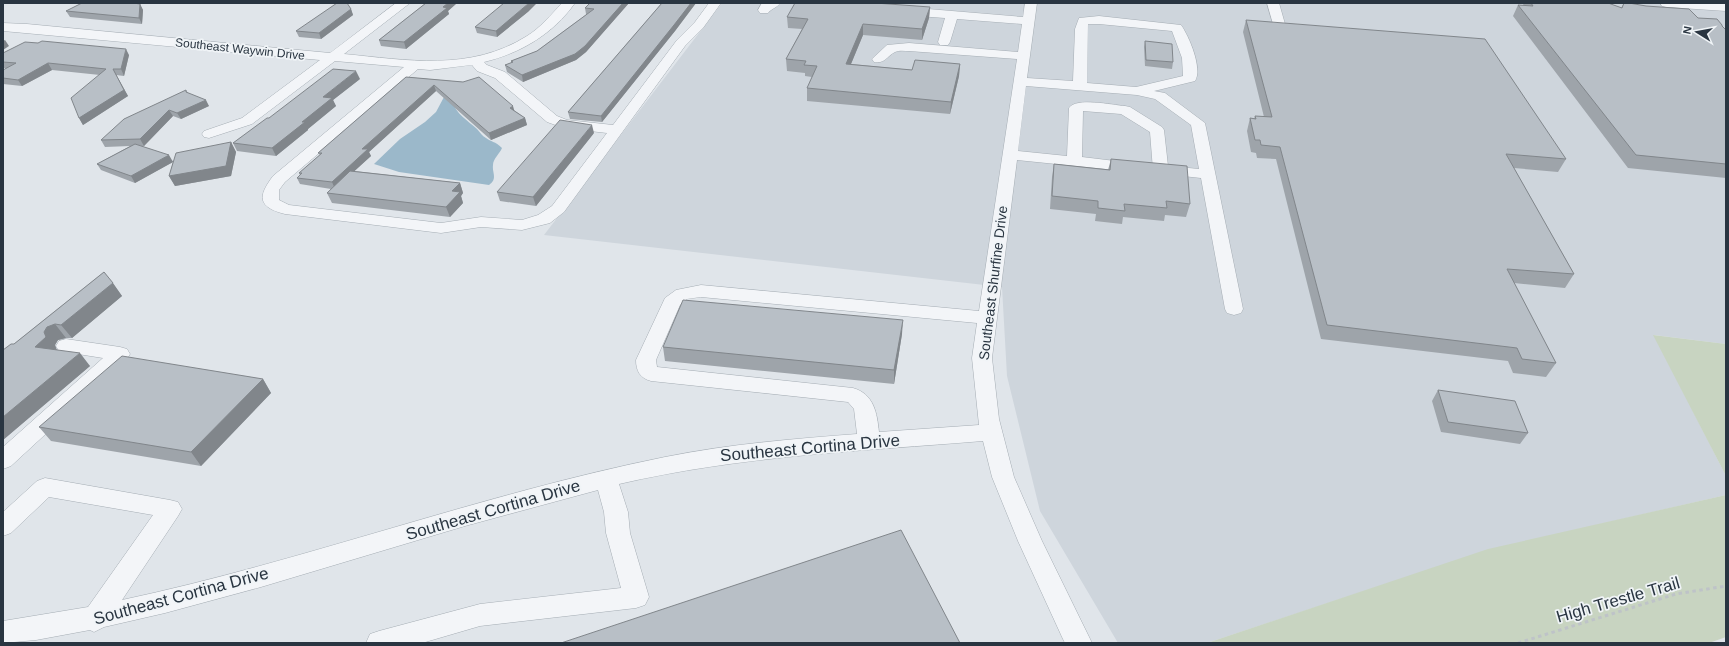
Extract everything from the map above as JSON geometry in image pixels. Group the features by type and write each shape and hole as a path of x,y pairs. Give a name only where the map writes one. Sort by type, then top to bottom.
{"street":[{"path":"209,134 247,121 404,3"},
{"name":"Southeast Waywin Drive","path":"3,27 51,30 330,58 415,65 447,65 476,61 507,51 532,38 570,3"},
{"path":"415,65 280,180 270,190 270,202 285,209 441,228 481,222 514,225 529,224 544,219 558,209 681,43 699,25 715,3"},
{"path":"764,10 766,6 774,3"},
{"path":"1273,3 1281,31"},
{"path":"1666,3 1726,7"},
{"path":"891,10 952,15 1030,12"},
{"name":"Southeast Shurfine Drive","path":"1030,12 982,358 988,419 1006,484 1033,548 1079,643"},
{"path":"944,42 952,15"},
{"path":"1080,86 1081,29 1083,20 1099,20 1177,28 1188,51 1191,69 1190,78 1137,91"},
{"path":"28,42 51,30"},
{"path":"879,59 892,48 909,47 1023,56"},
{"path":"476,61 482,68 500,75 552,119 564,124 616,130"},
{"path":"1020,81 1137,91 1160,96 1198,123 1234,309"},
{"path":"1074,161 1076,108 1080,106 1125,110 1157,130 1160,170"},
{"path":"1009,155 1207,174"},
{"path":"869,442 864,404 853,395 651,374 646,368 646,360 672,302 682,294 702,291 987,318"},
{"path":"3,460 120,354 66,346"},
{"name":"Southeast Cortina Drive","path":"3,633 47,628 94,620 159,604 518,502 606,479 695,460 747,452 991,432"},
{"path":"379,643 480,615 636,597 618,534 616,512 606,479"},
{"path":"3,526 45,487 170,509 94,620"}],"path":[{"name":"High Trestle Trail","path":"1518,643 1676,594 1726,586"}],"shaded area":[{"path":"722,3 1726,3 1726,344 1654,335 1726,476 1726,495 1488,550 1207,643 1118,643 1040,511 1007,376 1002,287 544,235"}],"green space":[{"path":"1653,335 1726,344 1726,476"},
{"path":"1726,495 1726,637 1709,643 1207,643 1488,549"}],"water":[{"path":"444,97 452,101 456,110 483,136 502,148 493,163 494,178 492,183 489,185 399,172 374,164 400,139 425,122 436,112"}],"building":[{"path":"82,3 140,4 139,18 66,11"},
{"path":"337,3 347,3 351,9 319,33 296,31"},
{"path":"426,3 448,3 443,7 447,8 404,42 379,40"},
{"path":"504,3 529,3 496,31 475,27"},
{"path":"590,3 623,3 585,46 575,54 522,75 505,65 513,62 511,61 537,51 594,9 585,8"},
{"path":"662,3 691,3 601,116 568,112"},
{"path":"795,3 875,3 930,7 922,29 863,24 846,64 912,70 915,60 960,64 951,102 807,88 817,66 804,65 806,61 786,59 808,19 787,17"},
{"path":"1531,3 1608,3 1622,8 1624,3 1629,3 1646,6 1689,9 1698,18 1717,19 1726,30 1726,164 1636,155 1518,5 1533,6"},
{"path":"1246,20 1485,39 1566,159 1506,154 1574,274 1507,269 1556,363 1522,359 1517,348 1327,325 1280,147 1261,145 1260,140 1255,140 1250,118 1256,119 1255,116 1272,117"},
{"path":"42,41 126,49 121,69 113,69 124,90 79,118 71,98 106,69 48,63 18,80 3,78 3,70 16,63 3,62 3,53 25,42 38,43"},
{"path":"1145,41 1172,44 1173,62 1146,60"},
{"path":"333,69 356,71 323,97 332,98 272,148 233,143 269,118"},
{"path":"406,77 463,82 479,77 513,106 510,108 525,118 489,133 434,85 362,149 368,149 332,182 297,178 302,173 299,173 322,153 318,153"},
{"path":"186,90 186,92 206,100 177,113 169,110 140,139 101,140 124,119"},
{"path":"560,120 592,125 533,197 497,192"},
{"path":"231,142 226,166 169,176 176,153"},
{"path":"135,144 169,155 131,176 97,164"},
{"path":"1111,159 1187,166 1190,204 1166,201 1167,208 1124,204 1125,211 1098,208 1098,201 1052,196 1054,164 1110,170"},
{"path":"350,171 460,183 452,191 460,192 446,207 327,193"},
{"path":"104,272 113,283 61,325 55,324 47,327 44,332 46,337 35,347 80,353 3,417 3,350 11,344 14,344"},
{"path":"683,300 903,320 894,370 663,347"},
{"path":"122,356 263,379 191,452 39,427"},
{"path":"1438,390 1515,401 1528,433 1448,422"},
{"path":"901,530 960,643 561,643"}]}
